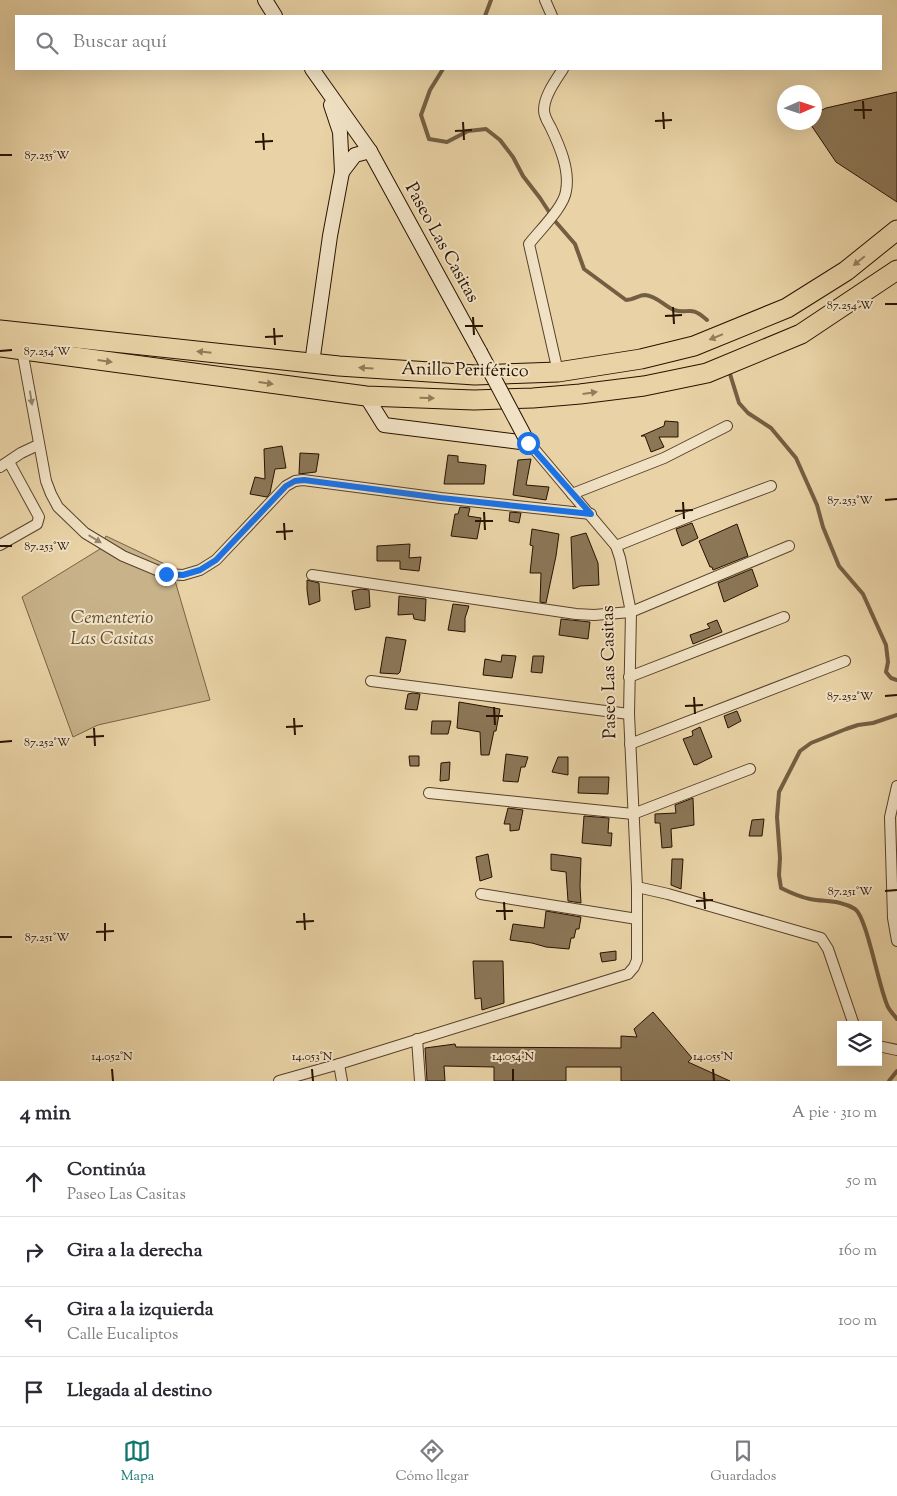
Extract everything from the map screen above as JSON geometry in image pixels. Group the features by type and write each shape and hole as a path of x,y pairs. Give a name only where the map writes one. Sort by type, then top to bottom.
{"highway":[{"name":"Anillo Periférico","path":"0,330 312,363 475,375 558,372 642,359 694,346 787,308 846,271 897,230"},
{"name":"Anillo Periférico","path":"0,347 366,396 474,400 580,394 644,386 707,373 801,334 897,270"}],"street":[{"path":"265,0 274,15"},
{"path":"546,0 552,15"},
{"name":"Paseo Las Casitas","path":"313,70 370,151 526,440 591,514 616,546 630,612 629,714 637,887 636,960 634,967 628,974 417,1039"},
{"path":"558,372 529,244 562,201 566,192 566,170 562,154 545,117 544,110 550,92 562,70"},
{"path":"312,363 330,236 342,172 340,132 327,90"},
{"path":"342,172 355,155 370,151"},
{"path":"22,350 46,481 58,506 84,533 123,556 166,574 183,575 200,570 216,560 286,486 295,481 318,480 441,498 591,514"},
{"path":"366,396 384,424 526,440"},
{"path":"572,494 664,458 727,426"},
{"path":"0,545 37,524 39,520 39,517 5,465 21,453 38,445"},
{"path":"616,546 771,486"},
{"path":"312,575 576,614 594,615 630,612 789,546"},
{"path":"629,677 784,617"},
{"path":"630,744 845,661"},
{"path":"371,681 629,714"},
{"path":"429,793 633,814 750,769"},
{"path":"897,786 890,826 893,918 897,941"},
{"path":"637,887 668,894 821,938 828,949 853,1021"},
{"path":"481,894 637,920"},
{"path":"279,1081 417,1039 420,1081"},
{"path":"882,1047 897,1050"},
{"path":"339,1064 342,1081"}],"green space":[{"name":"Cementerio Las Casitas","path":"106,536 171,567 210,700 98,725 73,737 22,597 100,549"}],"building":[{"path":"897,92 897,202 836,162 814,130 822,130 822,110"},
{"path":"665,421 678,422 678,437 659,437 664,447 651,452 645,436 641,436 664,426"},
{"path":"282,446 286,468 275,469 270,493 267,497 250,494 255,477 265,479 264,449"},
{"path":"300,453 319,454 316,472 299,474"},
{"path":"448,455 458,456 458,462 486,465 484,484 444,484"},
{"path":"531,459 526,485 549,487 546,500 513,495 518,460"},
{"path":"460,507 470,508 468,516 481,518 477,539 451,536 455,514 458,514"},
{"path":"510,512 521,513 519,523 509,521"},
{"path":"692,523 698,538 682,546 676,529"},
{"path":"737,524 748,556 713,570 699,541"},
{"path":"532,529 559,534 546,603 540,602 541,573 530,573 533,546 530,545"},
{"path":"586,533 598,563 599,585 580,586 573,589 571,537"},
{"path":"410,544 409,558 421,557 419,571 400,569 400,561 377,561 377,546"},
{"path":"752,569 758,586 724,602 718,583"},
{"path":"307,580 319,583 320,601 309,605 307,590"},
{"path":"369,590 370,607 355,610 352,591"},
{"path":"399,596 426,599 425,621 414,619 413,614 398,615"},
{"path":"453,604 469,606 465,618 465,632 448,630"},
{"path":"561,619 590,622 588,639 559,635"},
{"path":"717,620 722,632 693,644 690,635 710,628 707,624"},
{"path":"386,637 406,640 398,674 380,673"},
{"path":"502,655 516,656 512,678 483,675 485,659 501,662"},
{"path":"533,656 544,656 542,673 531,672"},
{"path":"408,694 420,694 417,710 405,709"},
{"path":"459,702 500,709 489,755 481,755 480,732 457,728"},
{"path":"737,711 741,721 728,728 724,716"},
{"path":"432,721 451,721 448,734 431,734"},
{"path":"700,727 712,757 694,765 683,739 692,736 692,731"},
{"path":"506,754 528,757 525,767 521,767 518,782 503,781"},
{"path":"409,756 419,756 419,766 410,766"},
{"path":"558,757 568,757 568,775 552,772"},
{"path":"450,762 449,780 440,781 441,763"},
{"path":"579,777 609,777 608,794 578,793"},
{"path":"693,798 694,825 671,829 672,847 662,848 660,823 655,823 655,814 676,813 675,805"},
{"path":"508,808 523,810 519,830 510,831 510,824 504,824"},
{"path":"584,816 609,818 608,833 612,833 611,846 582,843"},
{"path":"764,819 762,836 749,836 752,820"},
{"path":"488,854 492,877 480,881 476,857"},
{"path":"551,854 581,858 581,903 568,901 566,872 551,870"},
{"path":"672,859 683,859 681,889 671,885"},
{"path":"546,911 581,917 579,929 576,929 574,938 571,938 569,949 510,940 513,924 544,928"},
{"path":"616,951 616,960 602,962 600,953"},
{"path":"473,961 503,961 504,1003 482,1010 481,998 475,999"},
{"path":"653,1012 692,1058 688,1062 730,1081 621,1081 621,1067 566,1067 566,1081 494,1081 494,1067 444,1066 445,1081 427,1081 425,1048 455,1044 456,1047 621,1048 621,1036 637,1037 634,1029"}],"waterway":[{"path":"485,15 491,0"},
{"path":"442,70 430,90 421,115 429,139 447,142 468,131 486,129 500,140 555,221 575,244 584,269 626,300 645,295 657,299 674,310 696,312 707,320"},
{"path":"730,374 739,403 748,413 771,428 796,458 817,505 823,527 839,566 863,594 886,645 888,662 886,672 891,678 897,680"},
{"path":"897,715 846,729 811,743 800,751 779,792 777,817 781,888 803,897 839,903 855,909 864,925 884,998 897,1019"},
{"path":"889,1081 897,1071"}],"route":[{"path":"166,574 183,575 200,570 216,560 286,486 295,481 318,480 441,498 591,514 528,443"}]}
